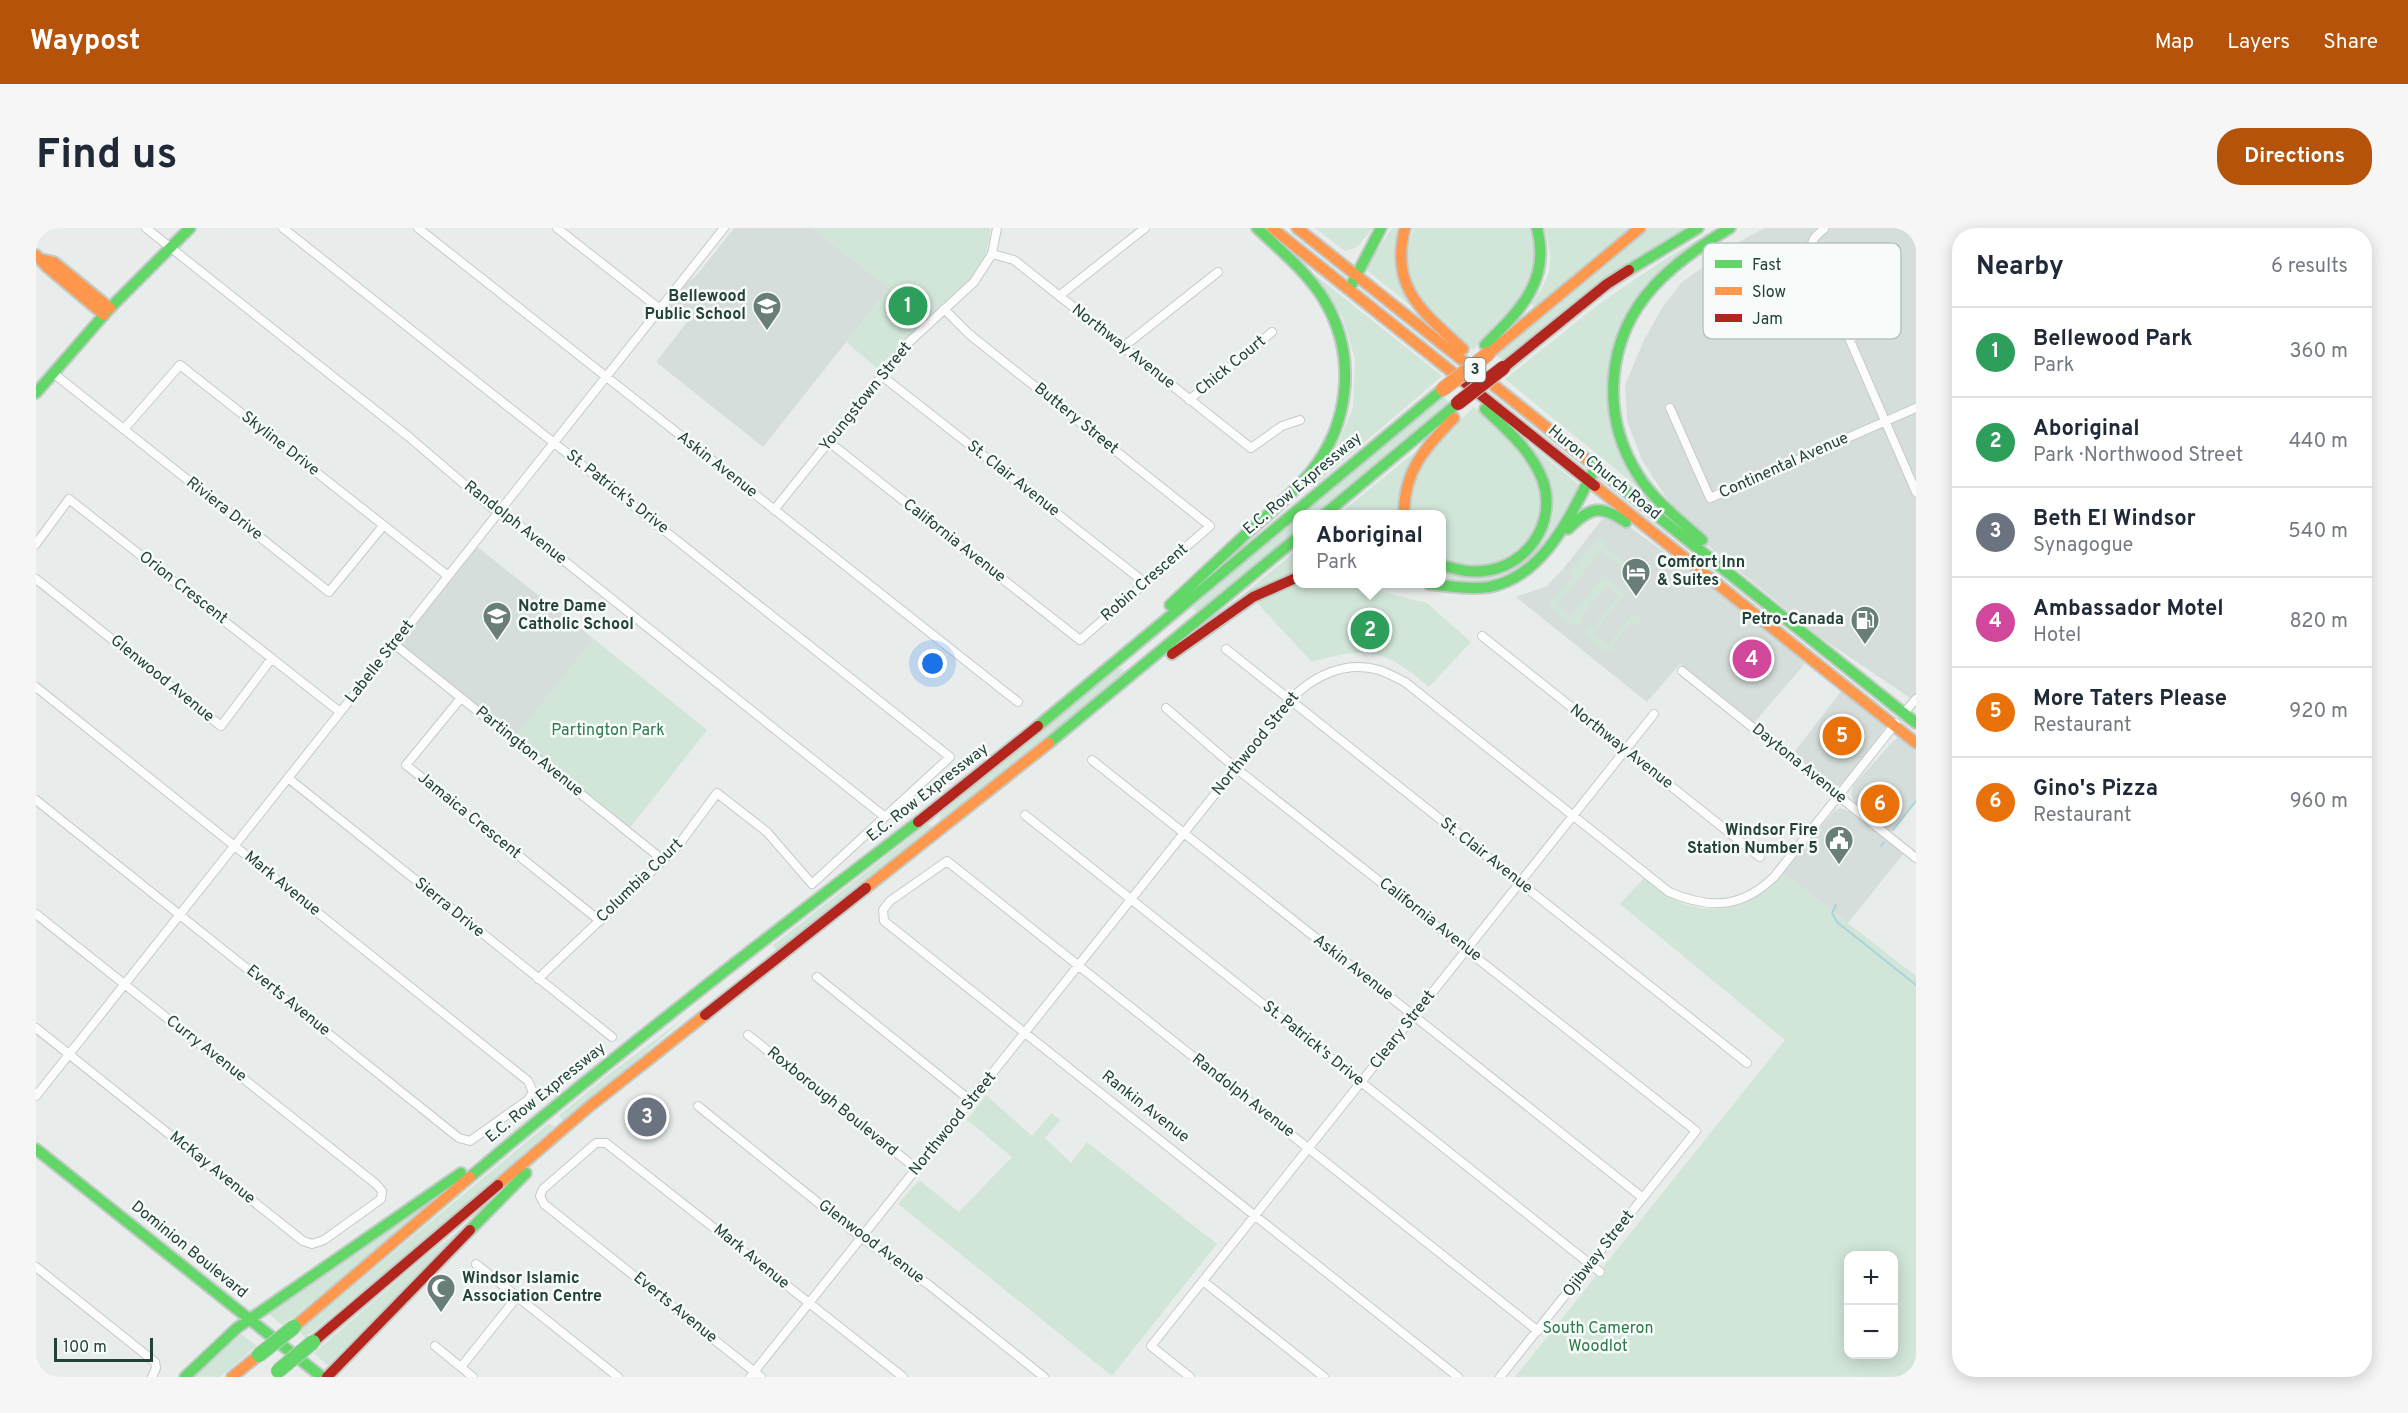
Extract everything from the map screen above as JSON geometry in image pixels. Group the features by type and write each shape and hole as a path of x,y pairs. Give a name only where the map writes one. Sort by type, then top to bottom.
{"main road":[{"path":"36,393 107,312 190,228"},
{"path":"1086,687 1118,653 1298,486 1327,448 1338,422 1346,393 1346,379 1344,351 1336,323 1314,284 1257,228"},
{"name":"Huron Church Road","path":"1272,228 1916,743"},
{"name":"Huron Church Road","path":"1297,228 1916,723"},
{"path":"1405,228 1400,244 1399,263 1408,290 1423,311 1504,393"},
{"path":"1485,351 1522,306 1537,283 1542,252 1537,228"},
{"path":"1485,351 1640,228"},
{"path":"1330,510 1461,406 1487,381 1607,284 1698,228"},
{"path":"1709,243 1730,228"},
{"path":"1349,290 1355,274 1380,229"},
{"path":"1332,256 1342,259 1356,256 1380,229"},
{"path":"1703,248 1672,270 1643,299 1627,326 1617,350 1611,394 1614,419 1620,440 1640,477 1738,580"},
{"path":"39,257 54,262 107,312"},
{"name":"E.C. Row Expressway","path":"1298,510 1443,389 1454,372 1485,351"},
{"path":"1446,567 1460,572 1481,573 1510,564 1525,553 1539,535 1547,508 1545,486 1530,455 1454,372"},
{"path":"1404,510 1403,493 1410,471 1417,459 1461,406"},
{"path":"1551,546 1595,466"},
{"path":"1446,585 1478,588 1502,585 1521,576 1532,568 1581,515 1589,510 1600,509 1612,512 1650,541 1676,550"},
{"name":"E.C. Row Expressway","path":"232,1377 531,1126 761,942 977,777 1293,514"},
{"path":"274,1374 590,1106 1078,720 1293,541"},
{"path":"1078,720 1242,604 1265,590 1293,579"},
{"path":"327,1377 590,1106"},
{"path":"185,1377 249,1319 531,1126"},
{"name":"Dominion Boulevard","path":"36,1149 322,1377"}],"street":[{"name":"Randolph Avenue","path":"146,228 409,436 499,512 508,516 885,817"},
{"name":"St. Patrick's Drive","path":"283,228 950,757 885,817"},
{"name":"Askin Avenue","path":"418,228 1018,702"},
{"path":"557,228 660,309"},
{"name":"Labelle Street","path":"36,1096 724,228"},
{"name":"Youngstown Street","path":"774,510 908,343 974,282 992,254 997,228"},
{"path":"1059,296 1145,228"},
{"path":"1811,243 1814,237 1824,229"},
{"name":"Northway Avenue","path":"992,254 1014,260 1251,448 1282,426 1300,420"},
{"path":"1124,348 1218,272"},
{"name":"Buttery Street","path":"944,309 969,334 1210,526"},
{"name":"Chick Court","path":"1189,400 1272,332"},
{"path":"1850,339 1916,492"},
{"name":"Skyline Drive","path":"124,429 180,365 448,576"},
{"name":"Riviera Drive","path":"53,373 329,592 383,526"},
{"name":"St. Clair Avenue","path":"882,376 1144,582"},
{"name":"Continental Avenue","path":"1670,408 1710,498 1916,408"},
{"name":"California Avenue","path":"829,442 1080,640"},
{"name":"Orion Crescent","path":"36,544 69,499 340,712"},
{"name":"Robin Crescent","path":"1080,640 1210,526"},
{"name":"Glenwood Avenue","path":"36,579 221,726 272,658"},
{"name":"Northway Avenue","path":"1482,636 1760,857"},
{"name":"Partington Avenue","path":"394,644 663,860"},
{"name":"St. Clair Avenue","path":"1226,649 1747,1063"},
{"name":"Northwood Street","path":"755,1375 1236,767 1290,700 1315,678 1332,671 1355,667 1380,670 1405,682 1669,892 1699,903 1715,904 1739,900 1762,888 1774,877 1916,699"},
{"name":"Daytona Avenue","path":"1682,671 1916,858"},
{"name":"Mark Avenue","path":"36,687 528,1081"},
{"name":"Jamaica Crescent","path":"461,698 406,765 600,921"},
{"name":"California Avenue","path":"1166,708 1236,767 1696,1131"},
{"name":"Cleary Street","path":"1190,1377 1151,1346 1654,714"},
{"name":"Askin Avenue","path":"1092,760 1643,1198"},
{"name":"Sierra Drive","path":"288,778 612,1037"},
{"name":"Columbia Court","path":"538,980 663,860 685,837 717,793 767,832 812,884 885,817"},
{"name":"Everts Avenue","path":"36,800 459,1138 470,1141 528,1100 533,1092 528,1081"},
{"name":"St. Patrick's Drive","path":"1025,815 1600,1272"},
{"name":"Randolph Avenue","path":"947,861 1538,1331"},
{"name":"Rankin Avenue","path":"947,861 890,901 883,910 884,921 1458,1377"},
{"name":"Curry Avenue","path":"36,914 376,1184"},
{"path":"817,977 971,1101"},
{"name":"McKay Avenue","path":"36,1028 303,1241 312,1244 324,1240 381,1199 381,1191 376,1184"},
{"name":"Roxborough Boulevard","path":"748,1035 917,1169"},
{"name":"Glenwood Avenue","path":"698,1106 862,1238 929,1285 1044,1377"},
{"name":"Ojibway Street","path":"1500,1377 1696,1131"},
{"name":"Mark Avenue","path":"596,1143 606,1143 618,1152 903,1377"},
{"name":"Everts Avenue","path":"596,1143 543,1189 540,1196 544,1204 755,1375"},
{"path":"476,1264 618,1377"},
{"path":"36,1267 155,1362 156,1368 152,1377"},
{"path":"1203,1281 1324,1377"},
{"path":"461,1367 517,1297"},
{"path":"435,1346 473,1377"}],"shaded area":[{"name":"Bellewood Public School","path":"734,228 812,228 889,288 763,447 656,362 687,322 666,307 686,283 696,276"},
{"path":"1765,228 1916,228 1916,702 1820,637 1706,544 1676,513 1642,460 1627,421 1625,385 1644,340 1662,308 1682,282 1703,267 1703,339 1901,339 1901,243 1738,243"},
{"path":"1604,517 1617,518 1735,603 1807,661 1754,723 1680,664 1647,702 1516,597 1547,586"},
{"name":"Notre Dame Catholic School","path":"476,546 594,639 515,737 400,643"},
{"path":"1842,690 1882,722 1885,728 1846,781 1838,786 1832,785 1792,755"},
{"path":"1897,738 1905,739 1916,749 1916,802 1890,833 1855,804 1851,795 1853,786"},
{"path":"1840,808 1849,811 1904,853 1848,923 1782,872 1834,811"}],"green space":[{"path":"812,228 990,228 990,235 984,262 969,282 877,368 846,342 889,288"},
{"path":"1315,228 1373,228 1357,247 1345,251"},
{"path":"1392,228 1401,228 1399,232 1416,310 1366,267"},
{"path":"1414,228 1532,228 1538,267 1511,313 1473,350 1432,311 1421,298 1413,283 1408,267 1408,249"},
{"path":"1544,228 1630,228 1535,307 1531,304 1547,277 1550,260 1550,250"},
{"path":"1649,228 1687,228 1504,360 1496,356"},
{"path":"1712,231 1631,307 1611,415 1657,503 1505,379 1599,304 1662,261"},
{"path":"1305,267 1442,376 1316,484 1311,479 1338,444 1353,407 1355,359 1342,316"},
{"path":"1443,397 1450,403 1324,510 1307,510"},
{"path":"1474,407 1519,450 1539,476 1544,503 1539,524 1515,557 1480,569 1446,559 1446,510 1412,510 1410,498 1419,468 1428,454"},
{"path":"1532,446 1580,486 1530,566 1495,582 1446,580 1446,569 1481,577 1543,541 1554,512 1552,487"},
{"path":"1415,452 1402,510 1344,510"},
{"path":"1293,521 1293,536 1200,615 1192,608"},
{"path":"1597,539 1605,540 1607,542 1604,546 1642,576 1638,580 1601,551 1557,605 1571,616 1604,576 1625,594 1593,633 1608,645 1633,614 1642,619 1637,625 1632,621 1612,646 1617,650 1612,651 1599,647 1586,632 1589,625 1593,628 1619,596 1607,586 1580,618 1583,622 1578,625 1560,616 1549,601 1551,596 1555,599 1573,577 1569,573"},
{"path":"1293,553 1293,575 1237,600"},
{"path":"1293,586 1293,588 1374,588 1427,603 1471,642 1429,687 1400,665 1375,654 1348,654 1312,662 1257,603"},
{"name":"Partington Park","path":"594,639 707,730 630,828 515,737"},
{"path":"1122,668 1125,676 945,823 939,820 940,814 1117,669"},
{"path":"927,824 934,827 883,871 776,950 773,945"},
{"name":"South Cameron Woodlot","path":"1782,872 1916,976 1916,1377 1515,1377 1785,1040 1620,904 1644,878 1681,903 1701,908 1714,909 1740,904 1763,891"},
{"path":"683,1019 565,1124 559,1115"},
{"path":"986,1095 1032,1136 1051,1113 1060,1120 1045,1138 1071,1163 1087,1142 1217,1244 1112,1376 898,1204 919,1180 959,1212 1012,1157 967,1120"},
{"path":"548,1124 555,1126 456,1214 305,1338 299,1331"},
{"path":"434,1198 436,1200 283,1326 268,1313"},
{"path":"472,1220 331,1362 327,1365 314,1353 426,1256"},
{"path":"241,1334 257,1346 220,1377 194,1377"}],"waterway":[{"path":"1893,830 1916,801"},
{"path":"1881,846 1884,842"},
{"path":"1836,905 1832,913 1837,922 1916,985"}],"traffic: fast":[{"path":"36,393 110,308 190,228"},
{"path":"1170,605 1280,504 1310,473 1324,453 1341,410 1345,387 1345,364 1334,319 1323,298 1309,279 1257,228"},
{"path":"1352,284 1381,228"},
{"path":"1485,345 1521,307 1536,279 1540,264 1537,228"},
{"path":"1629,270 1698,228"},
{"path":"1706,243 1730,228"},
{"path":"1702,540 1659,502 1638,475 1626,452 1618,427 1614,403 1614,378 1618,353 1626,329 1638,307 1671,269 1703,245"},
{"path":"1298,510 1443,389"},
{"path":"1330,510 1458,403"},
{"path":"1446,566 1462,570 1483,571 1499,568 1513,561 1535,540 1546,512 1543,481 1538,470 1518,442 1485,409"},
{"path":"1586,459 1916,723"},
{"path":"1446,586 1489,587 1508,581 1525,571 1539,558 1564,526 1592,474"},
{"path":"1568,529 1583,516 1595,510 1609,512 1626,522"},
{"path":"1038,726 1293,514"},
{"path":"1049,743 1293,541"},
{"path":"470,1177 692,997 918,822"},
{"path":"36,1149 322,1377"},
{"path":"185,1377 237,1328 461,1173"},
{"path":"470,1230 526,1173"},
{"path":"259,1355 294,1327"},
{"path":"278,1371 313,1342"}],"traffic: slow":[{"path":"1272,228 1457,376"},
{"path":"1297,228 1586,459"},
{"path":"1405,228 1401,249 1406,283 1423,310 1463,349"},
{"path":"1488,354 1640,228"},
{"path":"36,255 48,268 104,315"},
{"path":"41,259 54,262 110,308"},
{"path":"1443,389 1488,354"},
{"path":"1404,510 1412,472 1425,450 1454,418"},
{"path":"1595,486 1916,743"},
{"path":"866,888 1049,743"},
{"path":"498,1185 590,1106 705,1015"},
{"path":"294,1327 470,1177"},
{"path":"232,1377 259,1355"}],"traffic: jam":[{"path":"1503,368 1607,284 1629,270"},
{"path":"1458,403 1503,368"},
{"path":"1457,376 1595,486"},
{"path":"1172,654 1253,597 1293,579"},
{"path":"918,822 1038,726"},
{"path":"705,1015 866,888"},
{"path":"313,1342 498,1185"},
{"path":"327,1377 470,1230"}],"place":[{"name":"Bellewood Park","path":"908,306"},
{"name":"Bellewood Public School","path":"767,332"},
{"name":"Comfort Inn & Suites","path":"1636,598"},
{"name":"Aboriginal","path":"1370,630"},
{"name":"Notre Dame Catholic School","path":"497,642"},
{"name":"Petro-Canada","path":"1865,646"},
{"name":"Ambassador Motel","path":"1752,659"},
{"name":"More Taters Please","path":"1842,736"},
{"name":"Gino's Pizza","path":"1880,804"},
{"name":"Windsor Fire Station Number 5","path":"1839,866"},
{"name":"Beth El Windsor","path":"647,1117"},
{"name":"Windsor Islamic Association Centre","path":"441,1314"}]}
